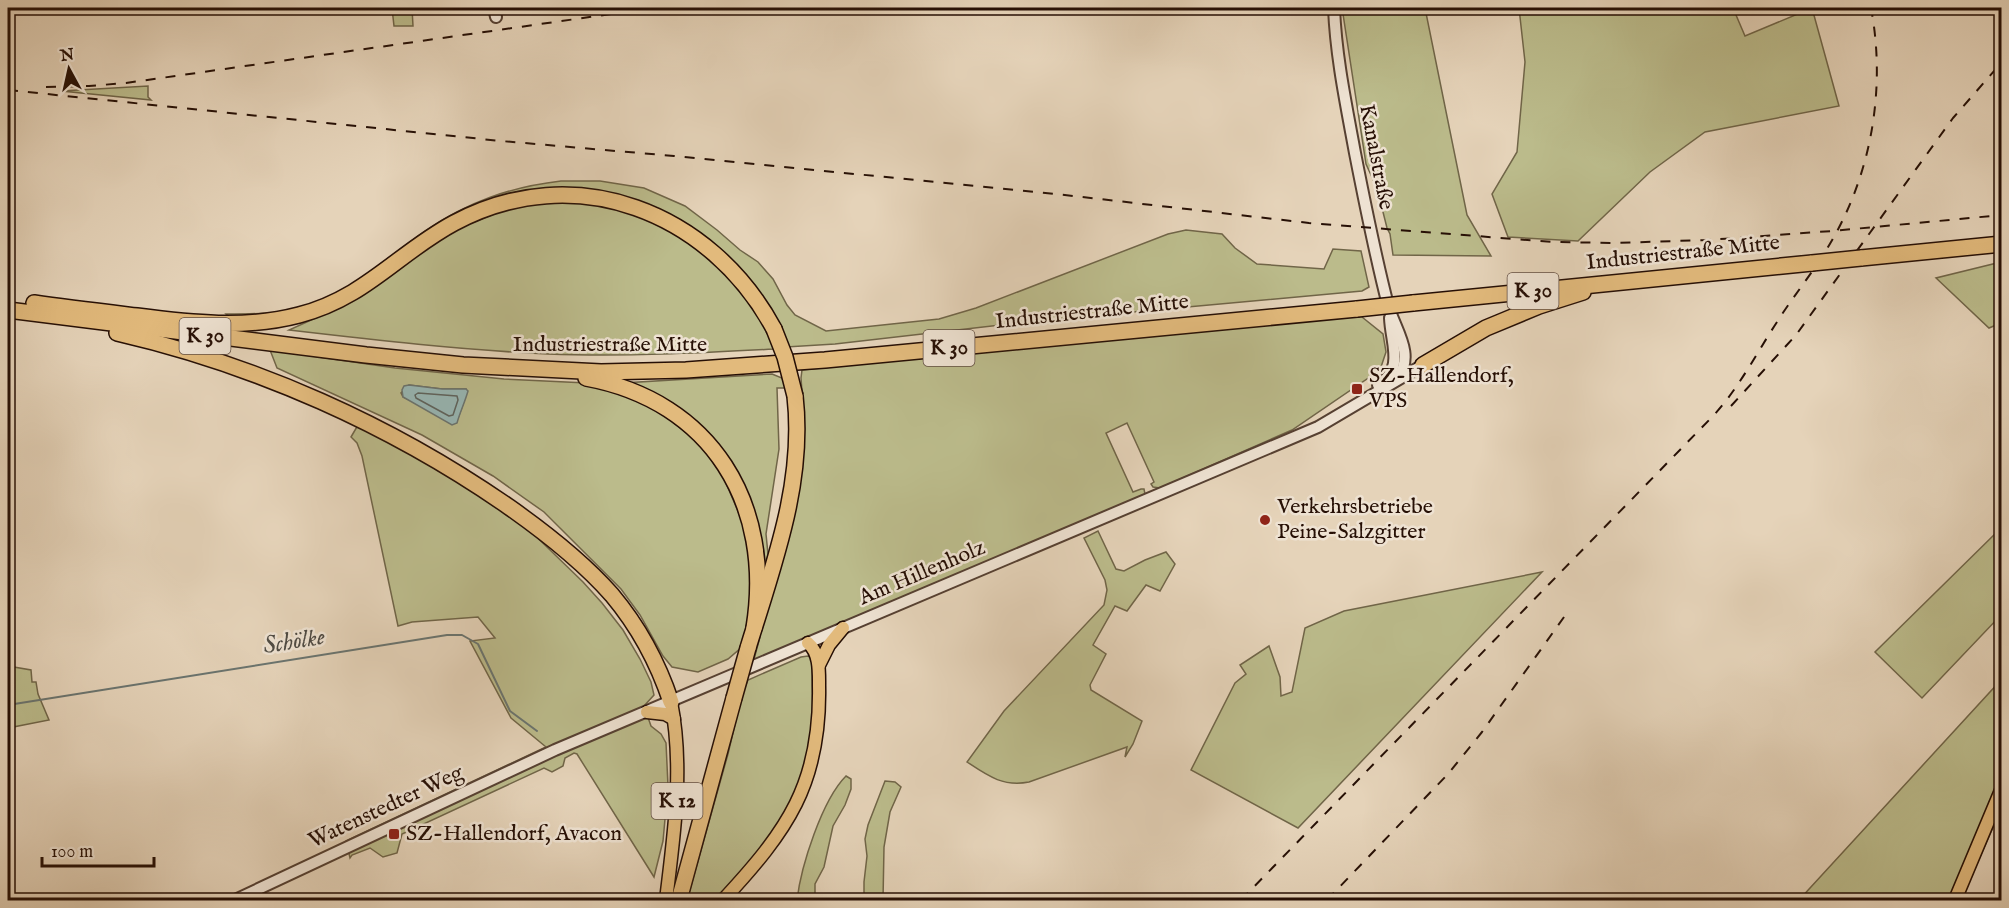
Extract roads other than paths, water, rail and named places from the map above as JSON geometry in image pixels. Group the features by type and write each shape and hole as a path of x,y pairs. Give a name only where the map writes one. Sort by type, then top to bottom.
{"highway":[{"name":"K 30","path":"8,300 201,324 275,320 315,310 355,292 431,237 467,216 520,199 562,195 592,198 629,206 665,220 692,236 716,255 739,277 758,302 774,329 785,357 795,396 797,447 789,505 766,594 754,628"},
{"name":"Industriestraße Mitte","path":"8,310 463,365 601,372 686,370 757,366 1357,309 2001,244"},
{"path":"1422,365 1486,328 1539,306 1582,292 1653,279"},
{"path":"93,322 105,331 187,353 262,378 347,413 413,447 489,493 538,527 578,560 611,594 641,636 671,702"},
{"path":"540,370 598,380 625,388 645,396 687,423 724,465 737,488 754,536 758,566 754,628 680,900"}],"main road":[{"path":"819,665 829,645 843,628"},
{"path":"723,900 773,843 802,792 818,732 819,665 813,647 808,643"},
{"name":"K 12","path":"666,900 677,802 678,747 671,702"},
{"path":"647,712 665,714 674,719"},
{"path":"1955,900 2001,788"}],"street":[{"name":"Kanalstraße","path":"1334,8 1340,69 1377,260 1390,312 1403,344 1405,364"},
{"name":"Kanalstraße","path":"1390,312 1390,335 1395,356"},
{"path":"1395,356 1405,364 1422,365"},
{"name":"Am Hillenholz","path":"1305,431 1334,410 1387,380 1391,375 1395,356"},
{"path":"1396,381 1405,364"},
{"name":"Am Hillenholz","path":"555,750 1318,427 1422,365"},
{"name":"Watenstedter Weg","path":"235,900 555,750"}],"water":[{"path":"404,386 466,389 468,391 457,423 452,425 403,397"}],"waterway":[{"name":"Schölke","path":"8,705 447,635 462,635 478,644 510,711 537,731"}],"railway":[{"path":"46,87 126,83 653,8"},
{"path":"1241,900 1713,416 1731,394 1825,252 1857,187 1866,158 1876,98 1877,68 1871,8"},
{"path":"1731,406 1796,335 1953,118 2002,62"},
{"path":"8,90 501,141 1056,194 1309,223 1553,242 1708,240 2002,215"},
{"path":"1327,900 1448,774 1482,732 1569,610"}],"place":[{"name":"SZ-Hallendorf, VPS","path":"1357,389"},
{"name":"Verkehrsbetriebe Peine-Salzgitter","path":"1265,520"},
{"name":"SZ-Hallendorf, Avacon","path":"394,834"}]}
